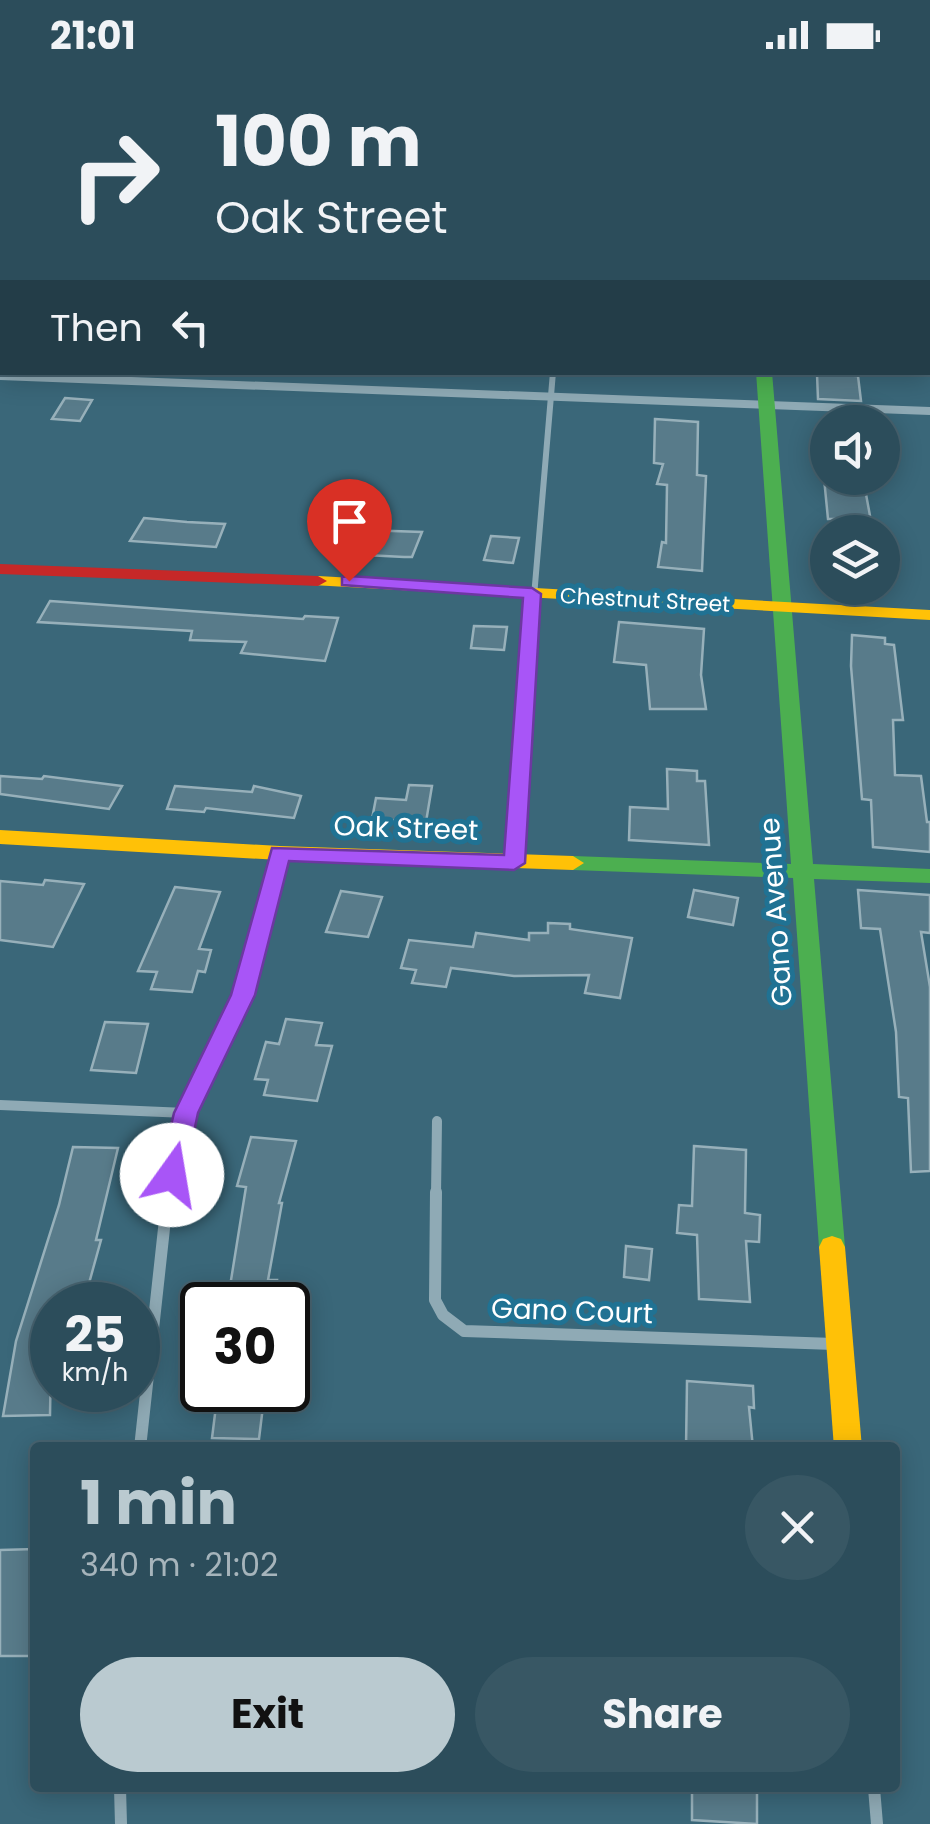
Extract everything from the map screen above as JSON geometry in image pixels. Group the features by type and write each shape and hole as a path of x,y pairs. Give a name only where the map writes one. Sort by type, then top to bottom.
{"street":[{"name":"Gano Avenue","path":"764,375 848,1442"},
{"path":"0,376 930,410"},
{"name":"Chestnut Street","path":"0,570 366,582 930,614"},
{"name":"Oak Street","path":"0,837 280,854 930,876"},
{"path":"141,1442 165,1206 186,1113 243,995 280,854"},
{"path":"0,1106 186,1113"},
{"name":"Gano Court","path":"437,1121 435,1300 443,1315 464,1331 840,1344"},
{"path":"120,1792 121,1824"},
{"path":"874,1792 877,1824"}],"lane":[{"path":"514,863 532,594 553,375"}],"building":[{"path":"817,375 858,376 861,401 818,399"},
{"path":"65,398 92,400 80,421 52,419"},
{"path":"655,419 698,422 697,475 706,476 702,571 658,567 662,542 666,543 667,485 657,484 663,464 654,463"},
{"path":"826,495 866,495 870,515 828,515"},
{"path":"144,518 225,524 216,547 130,541"},
{"path":"332,529 422,532 412,557 404,557 327,553"},
{"path":"491,536 519,538 513,563 484,560"},
{"path":"50,601 303,619 338,618 325,661 241,653 246,642 190,640 192,631 38,622"},
{"path":"619,622 704,629 701,675 706,709 650,709 646,665 614,662"},
{"path":"474,626 507,627 504,650 471,648"},
{"path":"852,635 885,638 885,644 894,645 903,720 893,720 895,775 921,776 930,822 930,852 873,847 871,800 862,799"},
{"path":"667,769 697,771 697,781 705,781 709,845 629,840 630,807 668,809"},
{"path":"0,776 44,776 122,786 109,809 0,794"},
{"path":"409,785 432,786 426,822 372,819 376,798 406,800"},
{"path":"175,786 252,792 254,786 301,796 294,818 206,808 204,812 167,809"},
{"path":"45,880 84,884 53,947 0,940 0,881 43,885"},
{"path":"175,887 220,892 199,949 211,950 205,972 198,971 192,992 151,989 157,972 138,971"},
{"path":"694,890 738,898 733,925 688,917"},
{"path":"858,890 930,895 930,933 921,932 930,987 930,1171 911,1172 908,1098 899,1097 896,1032 880,929 861,928"},
{"path":"341,891 382,897 368,937 326,932"},
{"path":"548,923 632,938 620,998 585,993 589,975 514,976 451,968 446,987 412,983 416,970 401,968 409,940 473,947 476,933 529,940 529,933 548,933"},
{"path":"286,1019 322,1023 316,1045 332,1046 317,1101 264,1095 268,1080 255,1079 266,1042 279,1044"},
{"path":"105,1022 148,1024 136,1073 91,1070"},
{"path":"251,1137 296,1141 279,1203 268,1280 277,1282 231,1282 246,1187 237,1186"},
{"path":"694,1146 746,1150 745,1213 760,1215 759,1242 746,1241 750,1302 699,1299 697,1235 677,1233 679,1205 692,1206"},
{"path":"73,1147 118,1148 89,1282 35,1282"},
{"path":"626,1246 652,1249 649,1280 624,1277"},
{"path":"30,1297 30,1412 50,1415 3,1416 16,1341"},
{"path":"687,1381 753,1386 754,1408 749,1407 752,1442 686,1442"},
{"path":"215,1412 262,1412 259,1439 212,1438"},
{"path":"30,1549 30,1656 0,1656 0,1550"},
{"path":"692,1792 757,1792 757,1824 692,1820"}],"traffic: fast":[{"path":"764,375 832,1247"},
{"path":"573,863 930,876"}],"traffic: slow":[{"path":"318,581 930,615"},
{"path":"0,837 280,853 573,863"},
{"path":"832,1247 848,1442"}],"traffic: jam":[{"path":"0,569 318,581"}],"route":[{"path":"172,1175 186,1113 243,995 280,854 514,863 532,594 349,581"}]}
